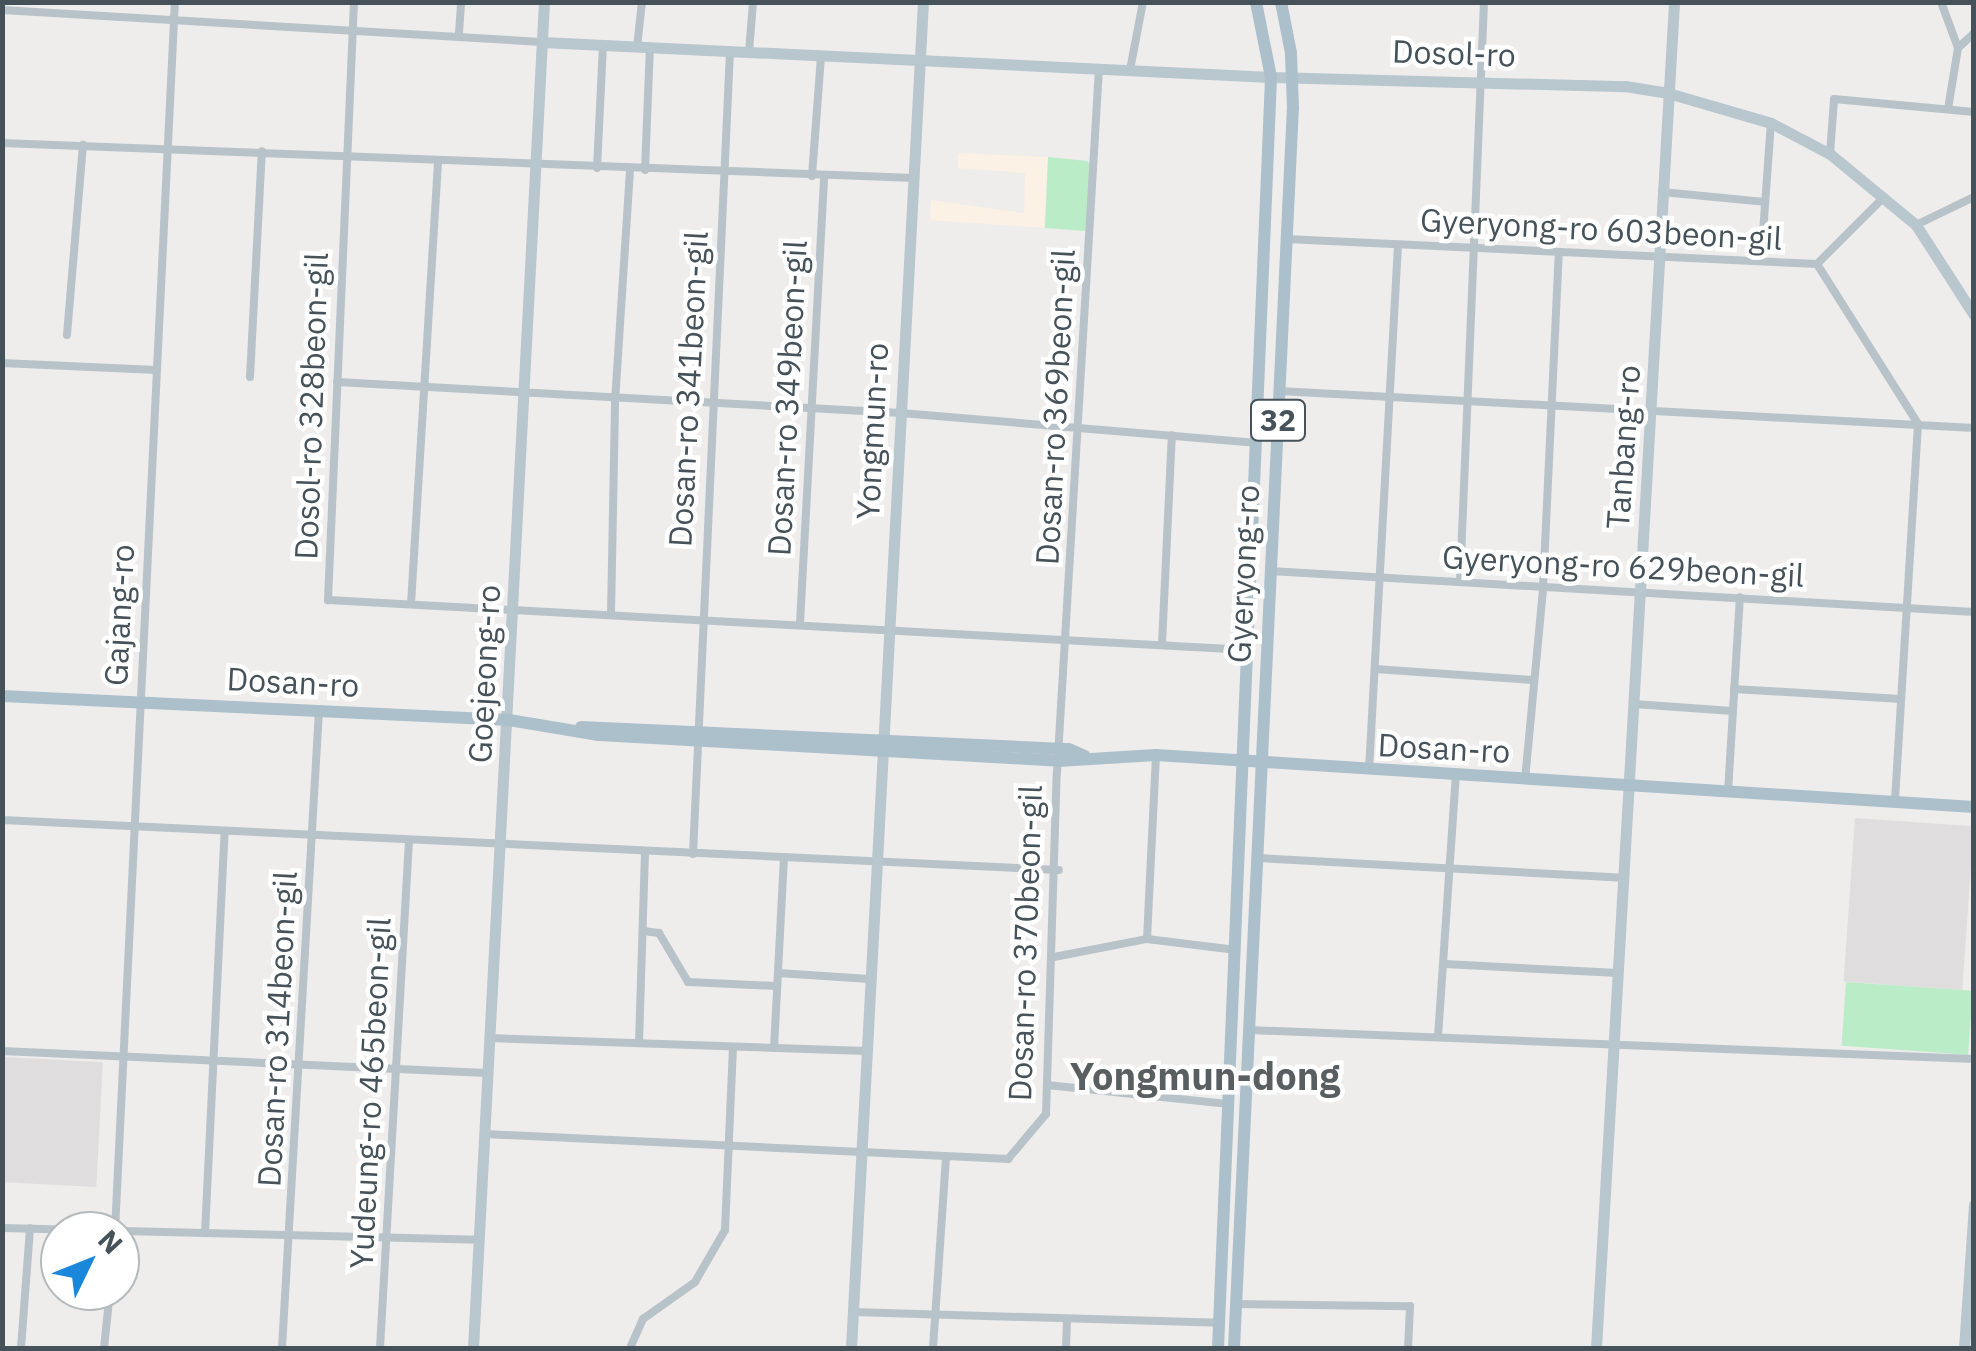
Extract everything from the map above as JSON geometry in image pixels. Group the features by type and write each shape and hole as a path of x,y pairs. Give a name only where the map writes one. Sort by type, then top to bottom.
{"main road":[{"name":"Gyeryong-ro","path":"1218,1348 1260,443 1271,77 1256,2"},
{"name":"Gyeryong-ro","path":"1234,1348 1293,75 1281,2"},
{"name":"Dosan-ro","path":"2,696 509,720 581,727 600,735 698,734 1059,755 1156,755 1244,764 1974,806"}],"street":[{"name":"Gajang-ro","path":"116,1211 176,2"},
{"name":"Dosol-ro 328beon-gil","path":"354,2 328,600 889,626 1251,650"},
{"path":"459,33 461,2"},
{"name":"Goejeong-ro","path":"473,1348 527,395 544,2"},
{"path":"642,2 644,170"},
{"path":"750,52 752,2"},
{"name":"Yongmun-ro","path":"851,1348 924,2"},
{"path":"1130,70 1143,2"},
{"path":"1284,20 1290,2"},
{"path":"1460,582 1484,2"},
{"name":"Tanbang-ro","path":"1596,1348 1654,410 1674,2"},
{"path":"1942,2 1958,48 1948,109"},
{"name":"Dosol-ro","path":"2,10 59,8 459,33 542,42 1271,77 1478,82 1668,94 1771,123 1830,154 1886,195 1916,225 1974,315"},
{"path":"1958,48 1974,33"},
{"path":"596,168 602,45"},
{"name":"Dosan-ro 341beon-gil","path":"698,734 710,408 730,51"},
{"path":"812,176 821,56"},
{"name":"Dosan-ro 369beon-gil","path":"1059,755 1099,69"},
{"path":"1830,154 1834,100 1974,112"},
{"path":"1761,261 1771,123"},
{"path":"2,143 262,151 724,174 914,178"},
{"path":"66,335 83,145"},
{"path":"250,376 262,151"},
{"path":"411,604 428,392 438,161"},
{"path":"611,614 615,402 630,170"},
{"name":"Dosan-ro 349beon-gil","path":"800,622 824,177"},
{"path":"1662,192 1766,202"},
{"name":"Gyeryong-ro 603beon-gil","path":"1286,239 1817,264 1886,195"},
{"path":"1916,225 1974,198"},
{"path":"1369,771 1398,245"},
{"path":"1525,780 1542,588 1559,252"},
{"path":"1817,264 1918,424 1894,802"},
{"path":"2,364 156,370"},
{"path":"337,382 428,392 710,408 901,413 1260,443"},
{"path":"1279,391 1974,428"},
{"path":"1162,644 1172,435"},
{"name":"Gyeryong-ro 629beon-gil","path":"1270,570 1974,612"},
{"path":"1728,792 1740,598"},
{"path":"1375,668 1534,680"},
{"path":"1734,689 1901,698"},
{"path":"1634,704 1733,711"},
{"name":"Dosan-ro 314beon-gil","path":"282,1348 292,1235 319,711"},
{"path":"693,854 698,734"},
{"name":"Dosan-ro 370beon-gil","path":"485,1134 861,1156 1008,1160 1046,1114 1059,870 1059,755"},
{"path":"1147,939 1156,755"},
{"path":"1438,1037 1456,776"},
{"path":"2,820 1059,870"},
{"path":"205,1233 225,831"},
{"name":"Yudeung-ro 465beon-gil","path":"380,1348 410,841"},
{"path":"639,1043 645,852"},
{"path":"774,1048 784,858"},
{"path":"1257,858 1623,878"},
{"path":"643,931 659,933 688,982 777,986"},
{"path":"1054,957 1147,939 1236,950"},
{"path":"1445,964 1618,973"},
{"path":"778,973 870,979"},
{"path":"1249,1030 1974,1059"},
{"path":"490,1038 866,1052"},
{"path":"630,1348 643,1319 695,1282 713,1259 725,1230 733,1047"},
{"path":"2,1051 487,1073"},
{"path":"1047,1085 1229,1104"},
{"path":"934,1348 946,1158"},
{"path":"1964,1348 1974,1204"},
{"path":"2,1228 40,1228"},
{"path":"22,1348 30,1228"},
{"path":"140,1232 478,1240"},
{"path":"1236,1304 1410,1306 1408,1348"},
{"path":"104,1348 108,1311"},
{"path":"852,1312 1219,1323"},
{"path":"1066,1348 1067,1320"}],"shaded area":[{"path":"958,153 1048,157 1044,228 930,220 931,200 1024,213 1025,173 958,168"},
{"path":"1855,818 1974,826 1962,990 1844,982"},
{"path":"3,1057 103,1062 96,1187 2,1182"}],"green space":[{"path":"1048,157 1087,161 1094,170 1085,231 1045,228"},
{"path":"1846,982 1973,991 1968,1055 1842,1046"}],"district":[{"name":"Yongmun-dong","path":"1205,1076"}]}
